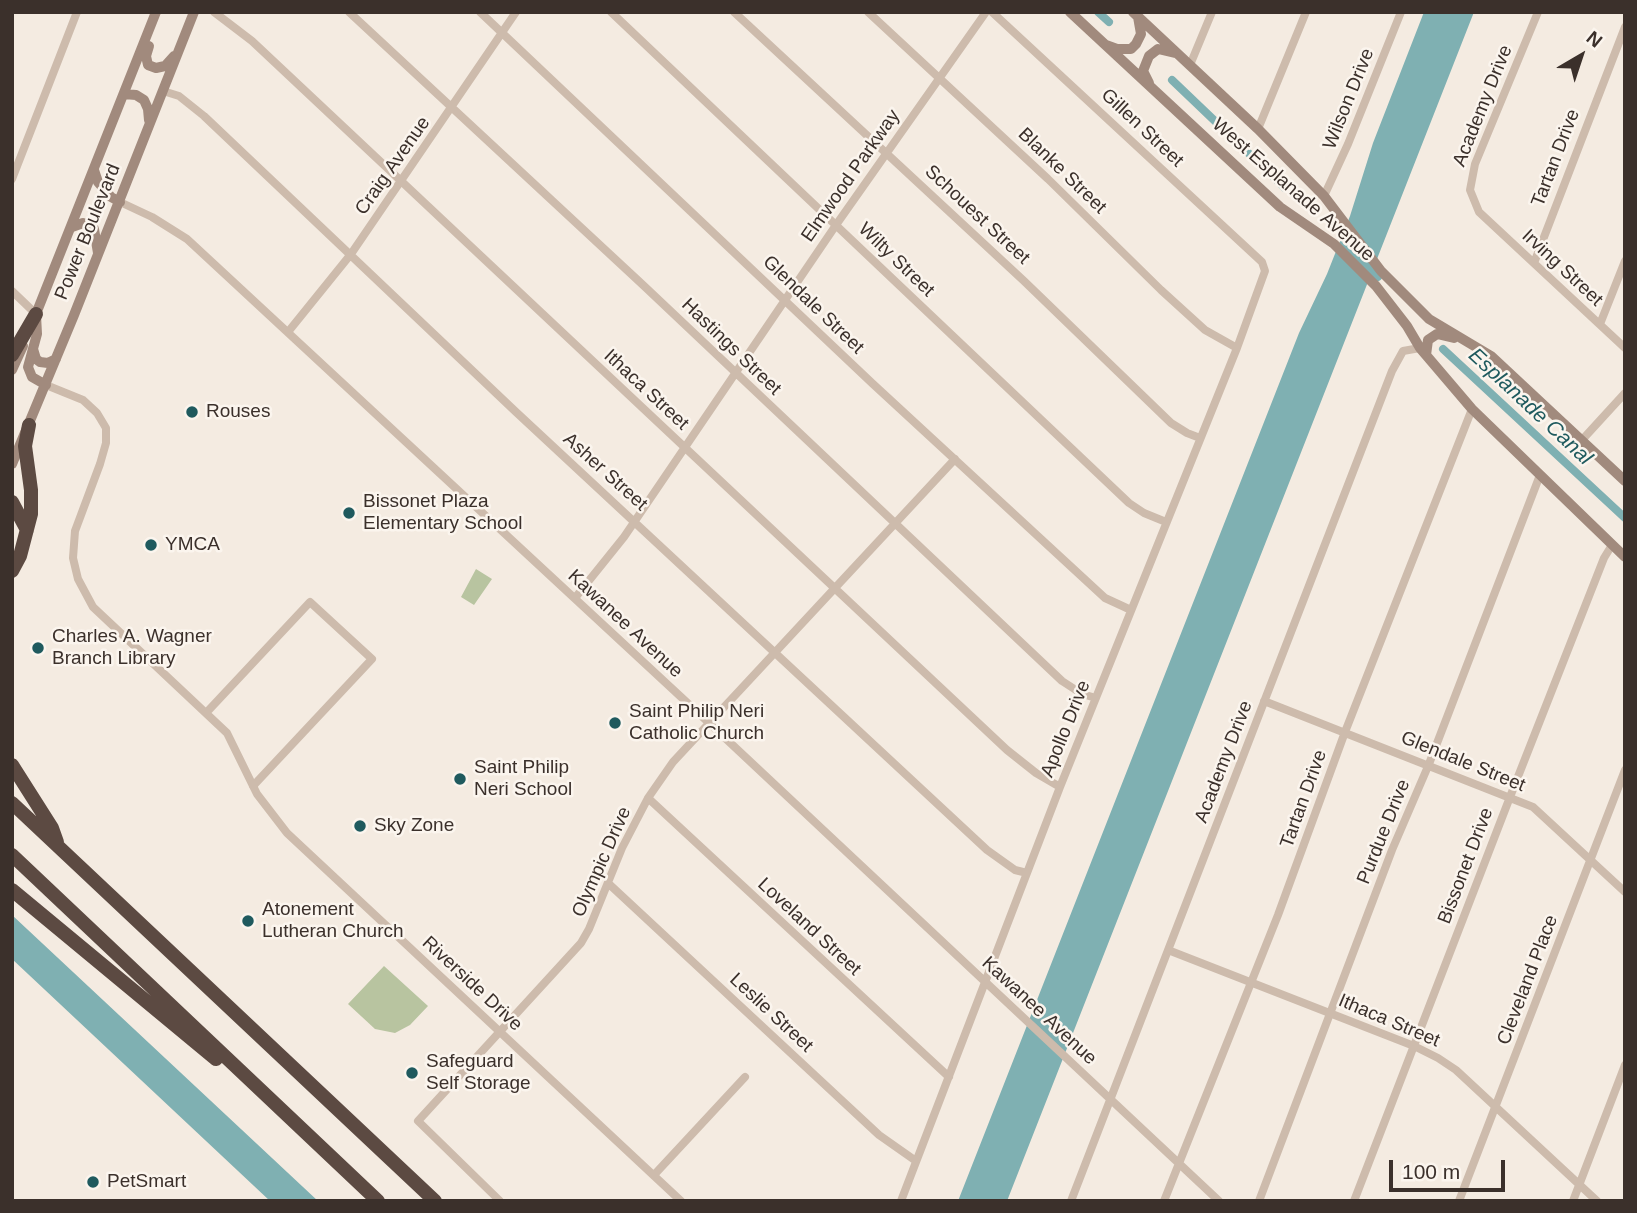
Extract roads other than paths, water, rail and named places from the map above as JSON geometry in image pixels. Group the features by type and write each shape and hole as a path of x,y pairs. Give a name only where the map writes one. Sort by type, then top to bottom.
{"highway":[{"path":"12,355 36,314"},
{"path":"12,571 20,556 31,514 31,490 25,446 29,425"},
{"path":"12,502 27,530"},
{"path":"12,765 52,828 58,847"},
{"path":"12,803 434,1200"},
{"path":"12,855 378,1201"},
{"path":"12,890 326,1151"}],"main road":[{"name":"Power Boulevard","path":"12,370 72,227 156,12"},
{"name":"Power Boulevard","path":"12,464 120,202 194,12"},
{"name":"West Esplanade Avenue","path":"1070,12 1280,207 1334,244 1376,286 1423,351 1472,409 1625,557"},
{"path":"1104,44 1117,49 1131,48 1136,44 1141,34 1135,14"},
{"name":"West Esplanade Avenue","path":"1135,14 1258,129 1324,197 1381,271 1429,319 1491,356 1625,481"},
{"path":"149,29 150,41 146,56 148,65 156,68 165,66 178,51"},
{"path":"1152,90 1143,71 1149,56 1158,50 1178,54"},
{"path":"124,94 136,95 144,100 148,109 149,127"},
{"path":"94,170 98,182 111,197 120,202"},
{"path":"72,227 83,223 94,229 98,256"},
{"path":"36,314 37,334 28,367 32,377 46,385"},
{"path":"1423,351 1428,340 1437,334 1464,340"},
{"path":"33,349 40,362 48,363 56,359"}],"street":[{"path":"12,178 77,12"},
{"name":"Ithaca Street","path":"214,12 252,41 1007,750 1036,773 1060,787"},
{"name":"Hastings Street","path":"349,12 633,275 1062,681 1082,694 1096,698"},
{"name":"Glendale Street","path":"480,12 873,384 1105,598 1131,610"},
{"name":"Craig Avenue","path":"288,332 351,254 516,12"},
{"name":"Wilty Street","path":"611,12 1129,503 1166,522"},
{"name":"Schouest Street","path":"734,12 1034,290 1171,423 1200,438"},
{"name":"Blanke Street","path":"869,12 1048,179 1161,290 1205,330 1237,348"},
{"name":"Elmwood Parkway","path":"575,598 635,521 886,152 986,12"},
{"name":"Gillen Street","path":"992,12 1262,262 1265,271"},
{"path":"1190,65 1212,12"},
{"path":"1258,129 1306,12"},
{"name":"Wilson Drive","path":"1324,197 1401,12"},
{"name":"Academy Drive","path":"1479,212 1469,190 1475,164 1538,12"},
{"name":"Tartan Drive","path":"1534,263 1625,27"},
{"name":"Asher Street","path":"163,91 179,96 204,116 516,412 987,850 1015,870 1027,873"},
{"name":"Kawanee Avenue","path":"120,202 152,217 187,239 1219,1201"},
{"name":"Irving Street","path":"1479,212 1625,348"},
{"path":"1600,324 1625,261"},
{"name":"Apollo Drive","path":"901,1201 1060,787 1237,348 1265,271"},
{"path":"12,291 36,314"},
{"name":"Academy Drive","path":"1071,1201 1392,371 1403,351 1423,351"},
{"name":"Riverside Drive","path":"46,385 83,400 97,413 106,428 106,443 100,464 75,530 73,558 85,597 108,622 227,733 253,786 269,812 287,833 681,1201"},
{"path":"1582,440 1625,393"},
{"name":"Tartan Drive","path":"1164,1201 1472,409"},
{"name":"Olympic Drive","path":"500,1201 418,1121 581,943 622,848 648,798 673,762 955,459"},
{"name":"Purdue Drive","path":"1259,1201 1392,850 1429,764 1540,475"},
{"name":"Bissonet Drive","path":"1354,1201 1510,797 1604,558 1612,545"},
{"path":"206,713 310,602 372,659 253,786"},
{"name":"Glendale Street","path":"1264,701 1510,797 1541,814 1625,892"},
{"name":"Cleveland Place","path":"1459,1201 1625,770"},
{"name":"Loveland Street","path":"648,798 949,1077"},
{"name":"Leslie Street","path":"608,884 879,1135 916,1161"},
{"name":"Ithaca Street","path":"1168,950 1414,1046 1438,1058 1456,1070 1597,1201"},
{"path":"1573,1201 1625,1065"},
{"path":"654,1175 745,1077"}],"water":[{"path":"1424,12 1474,12 1007,1201 958,1201 1299,333 1350,216 1373,143"},
{"path":"12,915 318,1201 270,1201 12,959"}],"waterway":[{"name":"Esplanade Canal","path":"1098,12 1109,22"},
{"name":"Esplanade Canal","path":"1172,80 1285,188"},
{"name":"Esplanade Canal","path":"1365,264 1378,277"},
{"name":"Esplanade Canal","path":"1443,349 1625,518"}],"place":[{"name":"Rouses","path":"192,412"},
{"name":"Bissonet Plaza Elementary School","path":"349,513"},
{"name":"YMCA","path":"151,545"},
{"name":"Charles A. Wagner Branch Library","path":"38,648"},
{"name":"Saint Philip Neri Catholic Church","path":"615,723"},
{"name":"Saint Philip Neri School","path":"460,779"},
{"name":"Sky Zone","path":"360,826"},
{"name":"Atonement Lutheran Church","path":"248,921"},
{"name":"Safeguard Self Storage","path":"412,1073"},
{"name":"PetSmart","path":"93,1182"}]}
